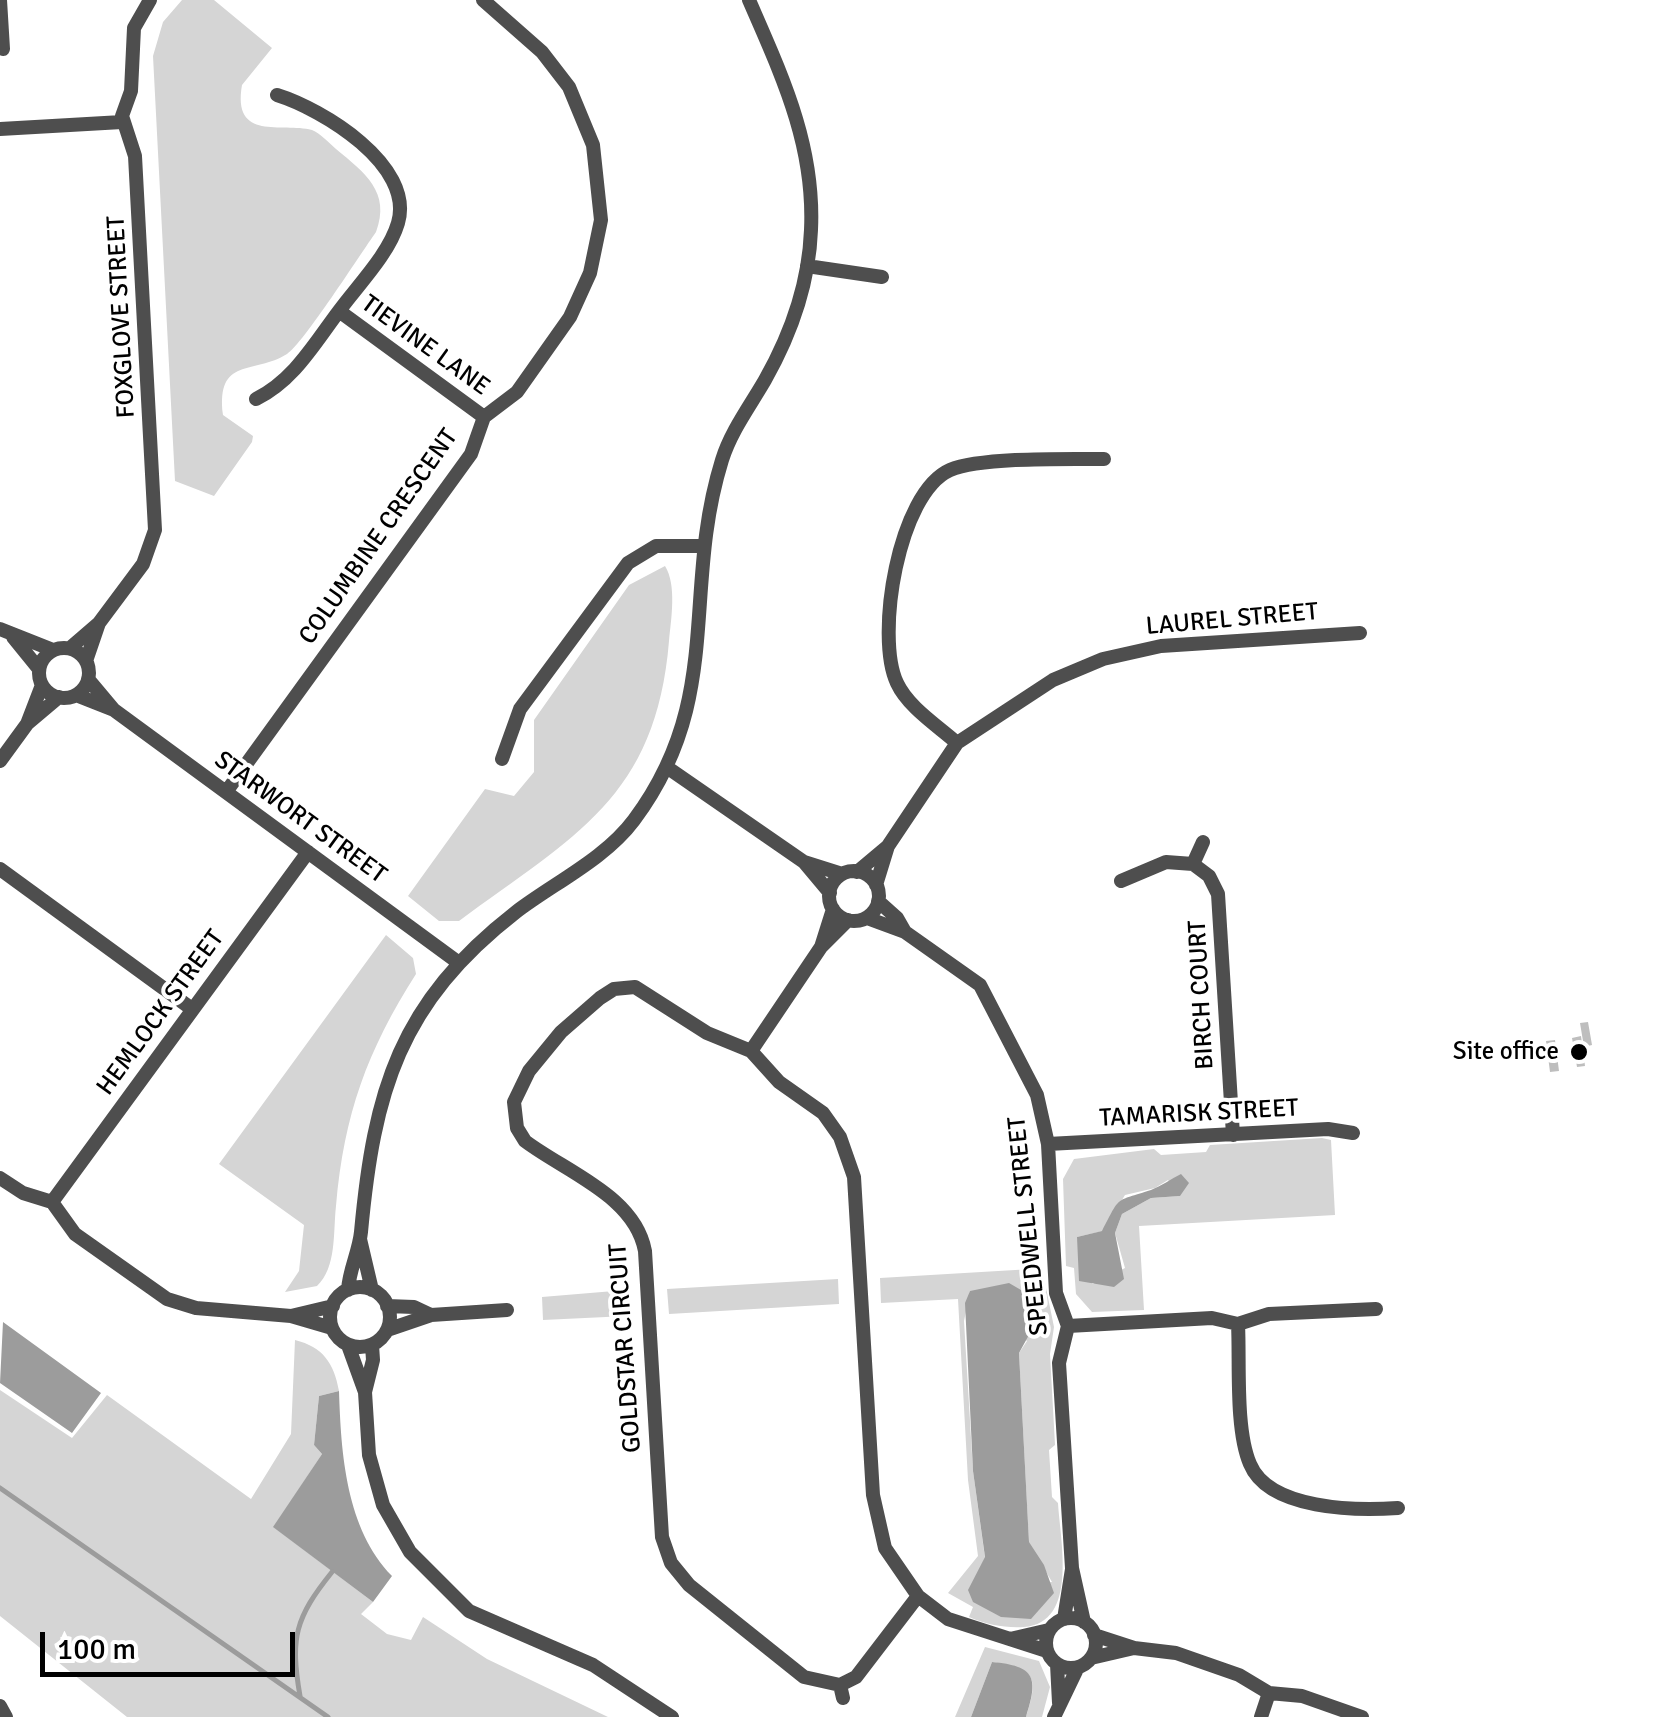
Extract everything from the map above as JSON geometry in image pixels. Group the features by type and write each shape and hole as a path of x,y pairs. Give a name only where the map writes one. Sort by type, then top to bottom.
{"street":[{"path":"0,0 3,50"},
{"name":"FOXGLOVE STREET","path":"70,648 99,624 143,564 153,543 155,516 136,156 122,122 131,91 132,40 150,0"},
{"name":"COLUMBINE CRESCENT","path":"226,792 471,454 484,417 517,392 570,317 590,273 601,220 596,159 580,109 542,52 483,0"},
{"path":"291,1316 333,1306 348,1290 360,1238 368,1153 386,1082 414,1022 459,962 516,912 624,832 668,768 694,690 703,546 729,441 778,356 807,266 811,203 806,148 796,110 748,0"},
{"path":"256,399 292,374 391,240 400,219 398,190 388,170 322,112 277,94"},
{"path":"0,129 122,122"},
{"path":"807,266 882,277"},
{"name":"TIEVINE LANE","path":"339,311 484,417"},
{"path":"957,744 904,694 894,674 894,570 905,532 927,490 948,470 1104,459"},
{"path":"502,760 520,709 628,564 656,546 703,546"},
{"name":"FOXGLOVE STREET","path":"86,661 99,624"},
{"path":"0,761 27,724 59,697 76,695 88,679 86,661 70,648 53,650 6,633"},
{"path":"6,633 39,669 42,685 27,724"},
{"name":"LAUREL STREET","path":"850,873 888,846 957,744 1038,688 1102,659 1188,643 1360,633"},
{"path":"39,669 53,650"},
{"name":"STARWORT STREET","path":"88,679 114,710 459,962"},
{"path":"42,685 59,697"},
{"name":"STARWORT STREET","path":"76,695 114,710"},
{"path":"668,768 804,862 830,893 833,909 821,947"},
{"path":"1121,880 1166,862 1193,864 1204,842"},
{"name":"LAUREL STREET","path":"877,893 888,846"},
{"name":"HEMLOCK STREET","path":"52,1202 308,852"},
{"path":"751,1052 821,947 848,920 866,918 877,893 850,873 804,862"},
{"name":"BIRCH COURT","path":"1193,864 1209,876 1218,894 1233,1135"},
{"path":"0,870 192,1008"},
{"path":"830,893 850,873"},
{"name":"SPEEDWELL STREET","path":"877,893 905,932"},
{"path":"833,909 848,920"},
{"name":"SPEEDWELL STREET","path":"866,918 905,932 971,978 986,994 1037,1095 1048,1144 1056,1294 1068,1326 1059,1363 1072,1568 1089,1628"},
{"name":"GOLDSTAR CIRCUIT","path":"918,1596 842,1691 804,1677 688,1585 670,1563 662,1537 645,1251 639,1227 625,1209 525,1141 515,1120 516,1095 530,1071 578,1015 614,989 643,990 707,1033 751,1052 779,1082 831,1122 852,1166 874,1513 895,1566 918,1596 962,1626 1046,1651"},
{"name":"TAMARISK STREET","path":"1048,1144 1328,1129 1354,1133"},
{"path":"0,1178 23,1193 52,1202 74,1234 167,1299 196,1308 291,1316 332,1328 348,1345 364,1392 369,1455 382,1505 428,1574 490,1623 592,1665 672,1717"},
{"path":"360,1238 372,1290 387,1306 387,1330"},
{"path":"348,1290 372,1290"},
{"path":"332,1328 333,1306"},
{"path":"387,1306 414,1307 431,1314"},
{"path":"1068,1326 1212,1318 1238,1324 1270,1314 1376,1309"},
{"path":"348,1345 372,1345 387,1330 431,1314 507,1310"},
{"path":"1238,1324 1245,1442 1256,1475 1273,1488 1337,1510 1398,1508"},
{"path":"364,1392 373,1360 372,1345"},
{"name":"SPEEDWELL STREET","path":"1064,1619 1072,1568"},
{"path":"1057,1710 1056,1664 1046,1651 1049,1630 1064,1619 1134,1648 1176,1653 1239,1675 1269,1693 1302,1696 1362,1717"},
{"path":"1089,1628 1091,1658"},
{"name":"GOLDSTAR CIRCUIT","path":"1010,1639 1049,1630"},
{"path":"1057,1710 1078,1668 1091,1658 1134,1648"},
{"path":"1056,1664 1078,1668"},
{"path":"1261,1717 1269,1693"},
{"path":"0,1706 6,1717"}],"shaded area":[{"path":"182,0 214,0 272,48 242,85 244,115 262,126 300,128 318,134 365,175 378,194 380,206 376,232 295,347 274,360 240,370 225,384 223,415 253,436 214,496 175,481 153,56 163,22"},
{"path":"665,566 672,603 661,695 647,739 627,776 602,808 538,863 459,921 439,921 408,896 485,789 514,796 534,772 534,720 629,585"},
{"path":"386,935 413,958 416,974 371,1057 352,1112 328,1269 317,1286 285,1292 299,1271 304,1225 219,1164"},
{"path":"1331,1140 1335,1215 1139,1226 1144,1310 1092,1312 1076,1294 1074,1268 1066,1266 1063,1179 1074,1159 1154,1149 1161,1155 1206,1152 1210,1145","holes":["1168,1180 1180,1196 1151,1198 1122,1214 1115,1233 1125,1268 1093,1284 1087,1280 1077,1237 1103,1231 1125,1195 1155,1188"]},
{"path":"1181,1174 1189,1183 1180,1196 1151,1198 1122,1214 1115,1233 1124,1279 1114,1287 1079,1281 1077,1237 1102,1231 1116,1205 1124,1199"},
{"path":"1032,1269 1033,1278 1044,1278 1054,1327 1050,1354 1055,1445 1049,1450 1052,1497 1058,1503 1063,1557 1059,1596 1053,1611 1041,1622 1017,1627 983,1622 969,1617 973,1607 948,1593 978,1556 968,1480 958,1299 881,1303 880,1278","holes":["970,1291 1027,1341 1019,1353 1029,1543 1052,1582 969,1590 985,1558 973,1471 964,1321"]},
{"path":"838,1279 839,1304 669,1314 667,1289"},
{"path":"1009,1283 1021,1290 1035,1324 1019,1353 1029,1542 1044,1565 1054,1593 1031,1619 1001,1617 973,1602 968,1590 985,1557 973,1471 965,1303 970,1291"},
{"path":"626,1290 627,1316 543,1320 542,1297"},
{"path":"3,1322 101,1393 72,1433 0,1383"},
{"path":"295,1340 326,1358 339,1391 319,1396 314,1445 322,1454 274,1527 373,1602 361,1614 387,1634 411,1640 423,1617 487,1659 608,1717 127,1717 0,1616 0,1390 72,1438 107,1395 251,1499 291,1434"},
{"path":"339,1391 349,1489 365,1536 392,1576 373,1602 273,1527 322,1454 314,1445 319,1396"},
{"path":"985,1647 1039,1661 1050,1687 1042,1717 1026,1717 1032,1692 1030,1676 1017,1668 992,1662 971,1717 955,1717"},
{"path":"992,1662 1017,1667 1030,1676 1032,1692 1026,1717 971,1717"}],"building":[{"path":"1588,1022 1592,1045 1584,1047 1580,1023"},
{"name":"Site office","path":"1581,1036 1585,1066 1577,1067 1572,1038"},
{"path":"1555,1040 1559,1071 1550,1072 1546,1041"}],"waterway":[{"path":"0,1488 328,1717"},
{"path":"300,1696 298,1630 310,1603 332,1572"}],"place":[{"name":"Site office","path":"1579,1052"}]}
